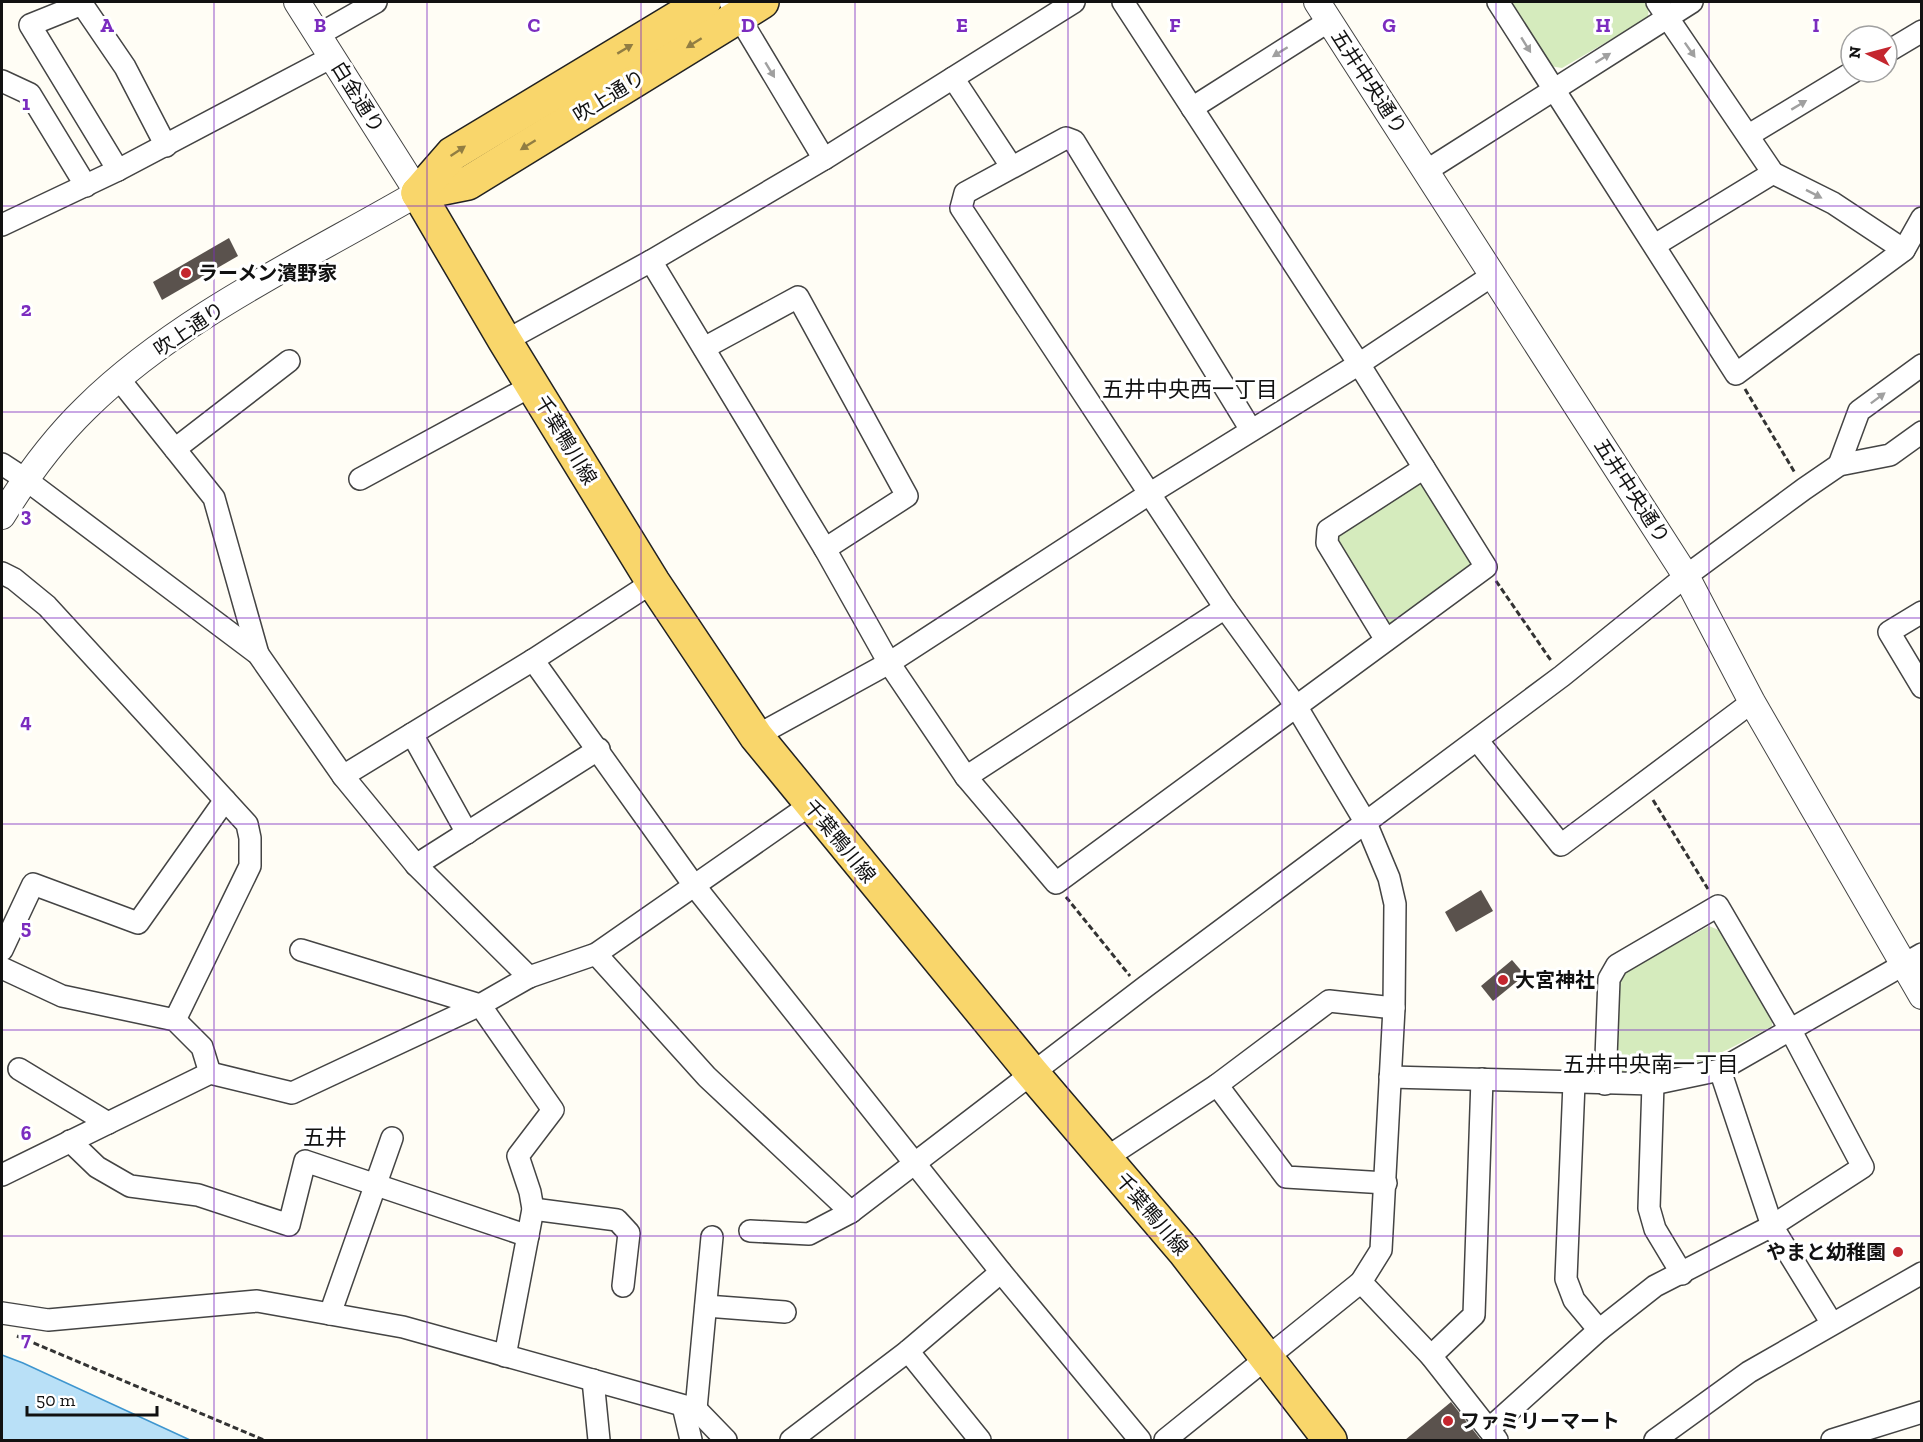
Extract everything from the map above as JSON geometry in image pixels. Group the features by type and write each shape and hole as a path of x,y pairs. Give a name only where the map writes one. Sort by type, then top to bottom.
{"main road":[{"name":"吹上通り","path":"418,193 452,154 704,2"},
{"name":"吹上通り","path":"418,193 468,183 743,6"},
{"name":"千葉鴨川線","path":"418,193 505,341 653,582 756,736 810,806 1032,1073 1184,1251 1330,1440"}],"street":[{"name":"白金通り","path":"297,2 418,193"},
{"path":"318,35 376,2"},
{"path":"505,341 651,261 824,159 1074,2"},
{"path":"651,261 825,549 889,663 966,777 1056,883 1486,567 1359,364 1123,2"},
{"path":"1498,2 1736,374 1904,250 1922,218"},
{"path":"1426,171 1554,89 1662,9 1692,2"},
{"path":"118,170 30,25 82,4 125,67 166,146"},
{"path":"743,6 824,159"},
{"path":"1662,9 1773,173 1833,203 1904,250"},
{"path":"1192,108 1323,11"},
{"name":"五井中央通り","path":"1323,11 1686,576 1752,702 1912,959 1922,996"},
{"path":"1899,45 1922,31"},
{"path":"2,225 166,146 332,57"},
{"path":"953,78 1011,166"},
{"path":"1749,135 1839,80"},
{"path":"2,81 30,94 86,186"},
{"path":"1165,1440 1361,1282 1381,1250 1394,1008 1395,904 1389,878 1366,823 1296,706 1225,608 961,208 965,193 1066,138 1074,141 1251,430"},
{"path":"1655,245 1773,173"},
{"name":"吹上通り","path":"2,516 25,479 63,432 119,379 195,322 418,193"},
{"path":"756,736 889,663 1149,494 1359,364 1493,275"},
{"path":"704,348 798,297 907,496 825,549"},
{"path":"175,449 289,361"},
{"path":"1839,465 1860,411 1922,366"},
{"path":"119,379 214,498 258,654"},
{"path":"360,479 533,385"},
{"path":"750,1231 809,1234 851,1212 1141,990 1478,740 1686,576 1804,489 1839,465 1890,455 1922,432"},
{"path":"2,464 258,654 343,776 416,865 529,977"},
{"path":"1386,640 1326,543 1329,530 1424,468"},
{"path":"2,573 14,579 47,606 247,824 250,838 250,866 175,1020"},
{"path":"343,776 533,660 653,582"},
{"path":"966,777 1225,608"},
{"path":"1922,612 1889,632 1922,687"},
{"path":"533,660 599,749 693,884 1001,1272 1140,1440"},
{"path":"1478,740 1561,845 1752,702"},
{"path":"412,734 467,833"},
{"path":"416,865 599,749"},
{"path":"2,950 33,884 138,923 225,800"},
{"path":"2,1175 210,1073 292,1093 480,1005 529,977 596,954 693,884 810,806"},
{"path":"1361,1282 1431,1356 1493,1435 1599,1330 1655,1286 1772,1226 1863,1167 1791,1031 1718,906 1617,965 1609,979 1605,1084"},
{"path":"301,950 480,1005 553,1110 518,1156 533,1209 505,1356"},
{"path":"596,954 707,1077 851,1212"},
{"path":"1390,1077 1653,1084 1720,1070 1912,959"},
{"path":"2,968 62,996 175,1020 202,1047 210,1073"},
{"path":"1106,1158 1217,1085 1329,1001 1394,1008"},
{"path":"19,1069 108,1123"},
{"path":"1720,1070 1772,1226 1831,1322"},
{"path":"1431,1356 1474,1315 1482,1079"},
{"path":"1574,1083 1566,1279 1574,1300 1599,1330"},
{"path":"1653,1084 1649,1208 1655,1228 1682,1274"},
{"path":"1217,1085 1286,1177 1386,1183"},
{"path":"330,1314 392,1138"},
{"path":"70,1141 97,1167 130,1186 198,1196 289,1225 305,1161 377,1183 528,1236"},
{"path":"533,1209 617,1220 629,1233 623,1286"},
{"path":"691,1440 690,1408 706,1306 712,1237"},
{"path":"790,1440 908,1351 1001,1272"},
{"path":"1655,1440 1677,1434 1749,1372 1831,1322 1922,1273"},
{"path":"2,1313 48,1320 256,1301 403,1327 690,1408 726,1440"},
{"path":"706,1306 785,1312"},
{"path":"908,1351 978,1439"},
{"path":"593,1380 599,1440"},
{"path":"1832,1440 1922,1412"}],"path":[{"path":"1736,374 1804,489"},
{"path":"1486,567 1562,676"},
{"path":"1643,783 1718,906"},
{"path":"1056,883 1141,990"},
{"path":"12,1334 264,1440"}],"green space":[{"path":"1508,2 1649,3 1648,18 1562,68 1550,66"},
{"path":"1419,481 1427,484 1472,559 1469,568 1395,624 1382,622 1336,546 1338,532"},
{"path":"1709,926 1721,931 1772,1021 1772,1026 1701,1061 1666,1070 1624,1073 1615,1065 1618,985 1623,973"}],"water":[{"path":"2,1355 23,1363 190,1440 2,1440"}],"building":[{"path":"229,238 238,256 162,300 153,282"},
{"path":"1481,890 1493,911 1456,932 1445,912"},
{"name":"大宮神社","path":"1512,960 1525,975 1493,1001 1481,986"},
{"name":"ファミリーマート","path":"1451,1402 1481,1440 1405,1440"}],"place":[{"name":"ラーメン濱野家","path":"186,273"},
{"name":"大宮神社","path":"1503,980"},
{"name":"やまと幼稚園","path":"1898,1252"},
{"name":"ファミリーマート","path":"1448,1421"}],"district":[{"name":"五井中央西一丁目","path":"1190,389"},
{"name":"五井中央南一丁目","path":"1651,1064"},
{"name":"五井","path":"325,1137"}]}
